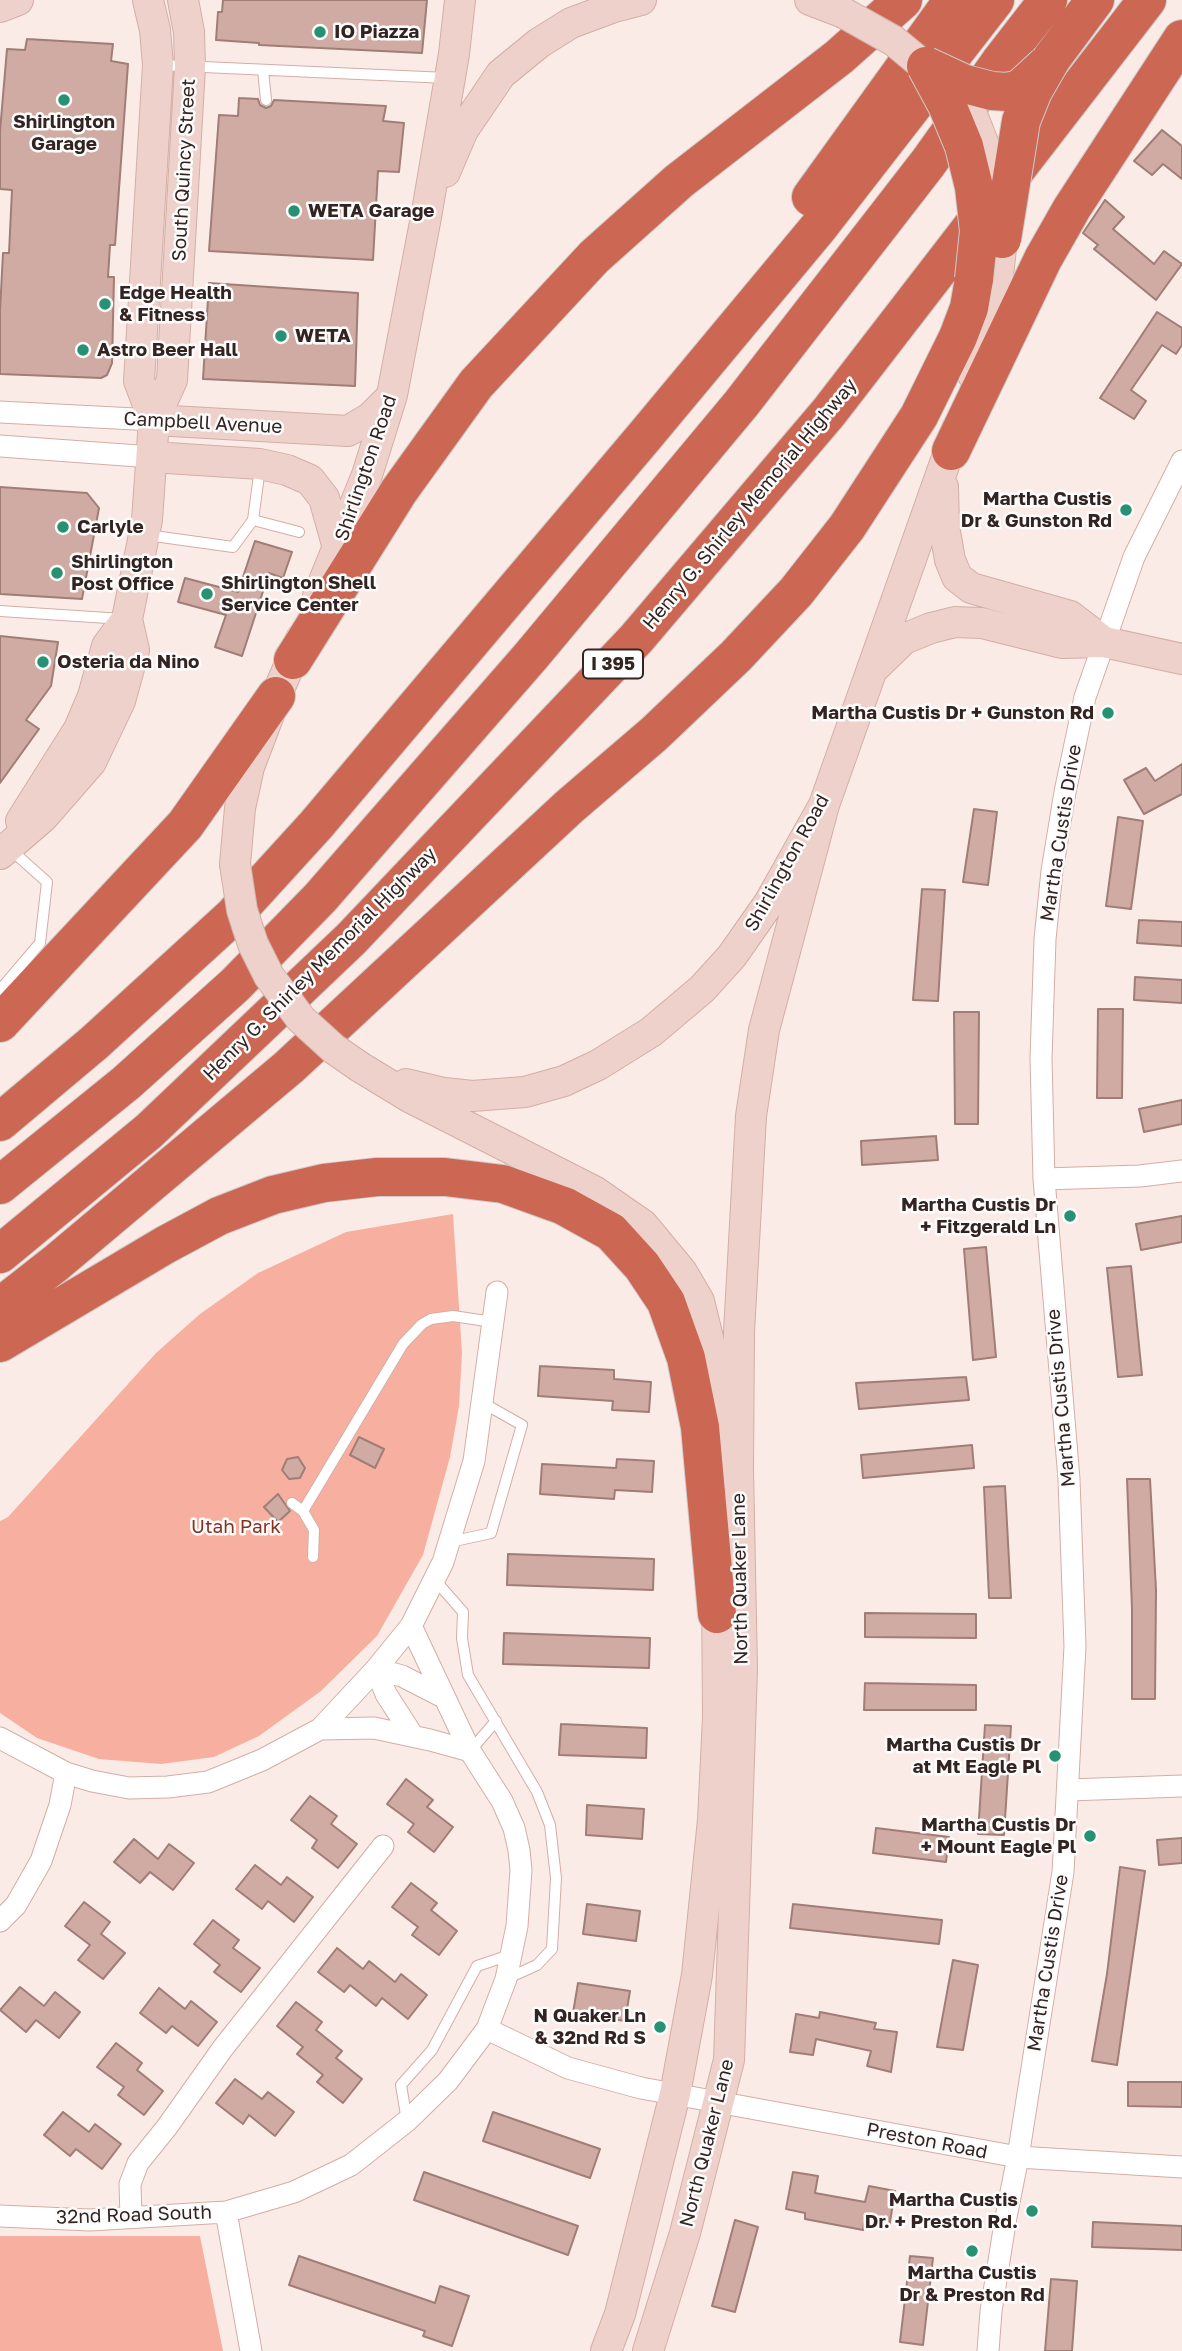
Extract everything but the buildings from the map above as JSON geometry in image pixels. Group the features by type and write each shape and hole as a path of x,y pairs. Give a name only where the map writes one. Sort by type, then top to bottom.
{"highway":[{"path":"293,660 399,491 476,384 594,257 679,181 839,57 903,0"},
{"path":"645,437 746,289 953,0"},
{"path":"0,1122 94,1043 233,916 316,825 818,228 995,0"},
{"path":"0,1185 136,1074 235,985 320,898 531,656 741,404 928,163 1048,0"},
{"path":"1002,239 1021,121 1033,91 1052,58 1095,0"},
{"name":"Henry G. Shirley Memorial Highway","path":"0,1254 149,1131 352,939 636,639 829,412 1147,0"},
{"path":"946,462 1043,259 1072,208 1182,38"},
{"path":"926,66 965,84 1007,92 1020,89 1052,58"},
{"path":"0,1307 289,1067 570,806 654,734 736,656 796,592 847,527 919,416 958,337 969,308 974,279 979,231 974,187 964,146 947,105 926,66"},
{"path":"0,1023 185,825 276,696"},
{"path":"0,1343 219,1216 273,1195 324,1183 377,1177 445,1177 503,1184 564,1206 611,1232 642,1266 666,1302 686,1358 700,1427 717,1614"}],"main road":[{"path":"0,7 19,0"},
{"name":"South Quincy Street","path":"148,0 155,30 158,65 139,381 154,420"},
{"name":"South Quincy Street","path":"127,620 144,534 154,420 172,380 190,67 189,32 183,0"},
{"name":"Shirlington Road","path":"460,0 450,78 393,395 367,475 249,767 240,808 235,864 242,910 253,944 269,976 301,1019 334,1049 360,1067 418,1087 472,1096 525,1091 564,1081 598,1065 651,1032 702,989 732,956 769,903 824,805 946,462 996,294 1002,239 994,177 973,117 953,90 894,41 836,6 810,0"},
{"name":"Shirlington Road","path":"426,217 463,130 501,74 539,43 571,23 641,0"},
{"name":"Campbell Avenue","path":"154,420 348,431 370,418 393,395"},
{"name":"Campbell Avenue","path":"152,457 260,464 287,470 310,480 324,498 338,548"},
{"path":"946,462 948,549 957,577 971,588 1070,616 1104,642"},
{"path":"4,850 43,817 91,762 120,701 134,650 127,620"},
{"path":"872,670 904,639 955,622 982,623 1062,643 1104,642 1182,659"},
{"name":"North Quaker Lane","path":"648,2351 685,2233 729,2060 740,1728 739,1332 751,1116 764,1030 824,805"},
{"name":"North Quaker Lane","path":"360,1067 411,1098 594,1191 643,1225 682,1272 699,1301 711,1350 716,1405 718,1717 713,1820 697,1975 675,2094 620,2314 606,2351"}],"street":[{"name":"Campbell Avenue","path":"0,412 154,420"},
{"name":"Campbell Avenue","path":"0,446 152,457"},
{"name":"Martha Custis Drive","path":"988,2351 1004,2231 1063,1872 1069,1790 1075,1646 1069,1479 1044,1179 1041,1020 1051,885 1076,735 1104,642 1134,557 1182,461"},
{"path":"1044,1179 1140,1176 1182,1171"},
{"path":"0,1738 66,1773 92,1781 129,1788 168,1787 208,1782 262,1760 320,1729 376,1670 411,1626 435,1580 450,1542 474,1461 497,1292"},
{"name":"32nd Road South","path":"0,2216 90,2220 226,2212 294,2192 351,2165 407,2121 448,2081 487,2029 506,1979 517,1926 521,1870 519,1850 514,1828 502,1801 470,1751 411,1626"},
{"path":"376,1670 402,1676 443,1697"},
{"path":"376,1670 386,1694 413,1736"},
{"path":"320,1729 374,1728 470,1751"},
{"path":"0,1920 16,1905 41,1861 60,1805 66,1773"},
{"path":"1069,1790 1182,1786"},
{"path":"131,2217 130,2184 138,2163 223,2048 383,1846"},
{"path":"487,2029 568,2067 641,2088 675,2094"},
{"name":"Preston Road","path":"675,2094 1018,2157 1182,2167"},
{"path":"226,2212 251,2351"}],"lane":[{"path":"158,65 450,78"},
{"path":"263,70 266,100"},
{"path":"144,534 233,547 253,520 260,464"},
{"path":"253,520 299,532"},
{"path":"0,611 127,620"},
{"path":"0,990 40,943 47,882 4,850"},
{"path":"303,1511 403,1344 413,1332 422,1324 442,1317 493,1322"},
{"path":"450,1542 491,1533 522,1424 483,1403"},
{"path":"292,1503 303,1511 314,1530 313,1557"},
{"path":"435,1580 463,1612 462,1638 468,1675 537,1792 550,1825 556,1878 552,1949 537,1965 506,1979"},
{"path":"470,1751 496,1721"},
{"path":"407,2121 401,2085 432,2050 477,1966 511,1955"}],"green space":[{"name":"Utah Park","path":"453,1214 462,1353 459,1406 450,1457 423,1555 377,1636 321,1691 259,1736 214,1757 161,1764 99,1759 37,1738 0,1713 0,1521 8,1517 156,1353 200,1314 258,1273 346,1232"},
{"path":"0,2236 200,2236 223,2351 0,2351"}],"place":[{"name":"IO Piazza","path":"320,32"},
{"name":"Shirlington Garage","path":"64,100"},
{"name":"WETA Garage","path":"294,211"},
{"name":"Edge Health & Fitness","path":"105,304"},
{"name":"WETA","path":"281,336"},
{"name":"Astro Beer Hall","path":"83,350"},
{"name":"Martha Custis Dr & Gunston Rd","path":"1126,510"},
{"name":"Carlyle","path":"63,527"},
{"name":"Shirlington Post Office","path":"57,573"},
{"name":"Shirlington Shell Service Center","path":"207,594"},
{"name":"Osteria da Nino","path":"43,662"},
{"name":"Martha Custis Dr + Gunston Rd","path":"1108,713"},
{"name":"Martha Custis Dr + Fitzgerald Ln","path":"1070,1216"},
{"name":"Martha Custis Dr at Mt Eagle Pl","path":"1055,1756"},
{"name":"Martha Custis Dr + Mount Eagle Pl","path":"1090,1836"},
{"name":"N Quaker Ln & 32nd Rd S","path":"660,2027"},
{"name":"Martha Custis Dr. + Preston Rd.","path":"1032,2211"},
{"name":"Martha Custis Dr & Preston Rd","path":"972,2251"}]}
